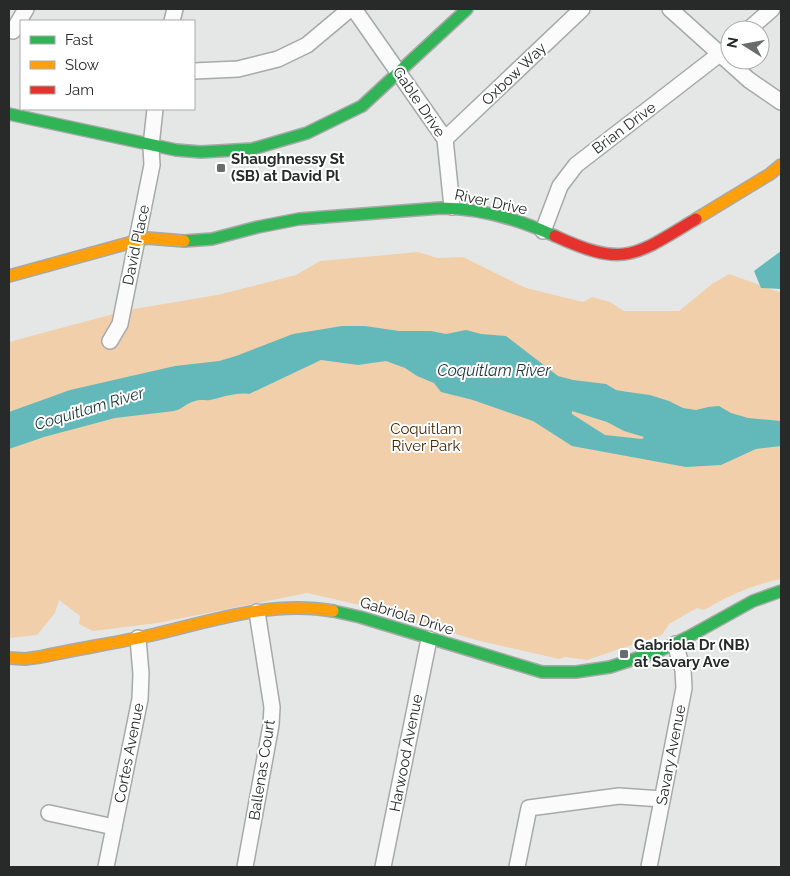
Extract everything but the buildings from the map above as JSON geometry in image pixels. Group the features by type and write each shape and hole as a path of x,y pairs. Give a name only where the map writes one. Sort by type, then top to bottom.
{"street":[{"path":"195,71 238,70 278,59 307,45 352,9"},
{"name":"Gable Drive","path":"352,9 400,73 407,86 445,139 452,207"},
{"path":"9,114 176,150 201,152 252,149 307,133 362,106 400,73 467,9"},
{"name":"Oxbow Way","path":"445,139 582,9"},
{"path":"670,9 720,46"},
{"path":"759,20 772,9"},
{"path":"14,32 20,20"},
{"name":"Brian Drive","path":"544,231 560,186 576,165 720,55"},
{"path":"741,70 749,80 781,102"},
{"name":"David Place","path":"110,341 120,324 152,164 151,146 155,110"},
{"name":"River Drive","path":"9,276 147,238 198,240 292,220 322,216 452,207 526,224 598,254 623,256 638,253 723,203 781,165"},
{"name":"Gabriola Drive","path":"9,658 32,658 138,638 257,612 284,609 321,609 352,615 542,672 562,674 597,670 627,662 675,644 753,600 781,591"},
{"name":"Ballenas Court","path":"245,867 272,725 272,707 257,612"},
{"name":"Cortes Avenue","path":"106,867 140,699 141,674 138,638"},
{"name":"Harwood Avenue","path":"383,867 429,639"},
{"name":"Savary Avenue","path":"648,867 684,688 683,670 675,644"},
{"path":"517,867 529,808 619,796 662,799"},
{"path":"49,814 114,827"}],"green space":[{"name":"Coquitlam River Park","path":"418,252 438,258 463,257 526,288 583,302 592,297 610,302 624,311 679,311 712,284 729,274 779,292 781,291 781,579 741,591 704,610 697,608 669,624 662,635 587,660 565,657 559,659 476,640 414,622 382,610 307,593 158,623 93,631 79,624 80,616 59,600 55,613 37,635 9,638 9,342 128,310 217,295 296,275 320,261"}],"water":[{"path":"781,251 781,289 761,288 754,271"},
{"name":"Coquitlam River","path":"342,326 365,326 399,331 431,331 446,334 466,330 481,334 506,336 558,376 606,384 616,390 650,395 683,408 696,410 719,406 731,413 748,418 781,421 781,446 756,449 721,465 686,467 572,446 533,421 473,400 441,392 434,383 417,376 405,368 386,361 358,365 321,360 249,394 235,394 210,400 197,400 174,411 115,418 44,437 9,449 9,412 70,390 175,366 219,361 293,334","holes":["572,411 607,422 624,431 644,437 642,439 605,435 572,414"]}],"traffic: fast":[{"path":"9,114 176,150 201,152 252,149 307,133 362,106 467,9"},
{"path":"184,241 212,239 299,219 441,208 470,210 500,216 555,236"},
{"path":"333,611 360,617 542,672 576,672 610,667 659,651 753,601 781,591"}],"traffic: slow":[{"path":"696,219 770,174 781,165"},
{"path":"9,276 147,238 184,241"},
{"path":"9,658 25,659 40,657 138,638 219,618 264,610 310,608 333,611"}],"traffic: jam":[{"path":"555,236 598,252 628,253 658,242 696,219"}],"place":[{"name":"Shaughnessy St (SB) at David Pl","path":"221,168"},
{"name":"Gabriola Dr (NB) at Savary Ave","path":"624,654"}]}
